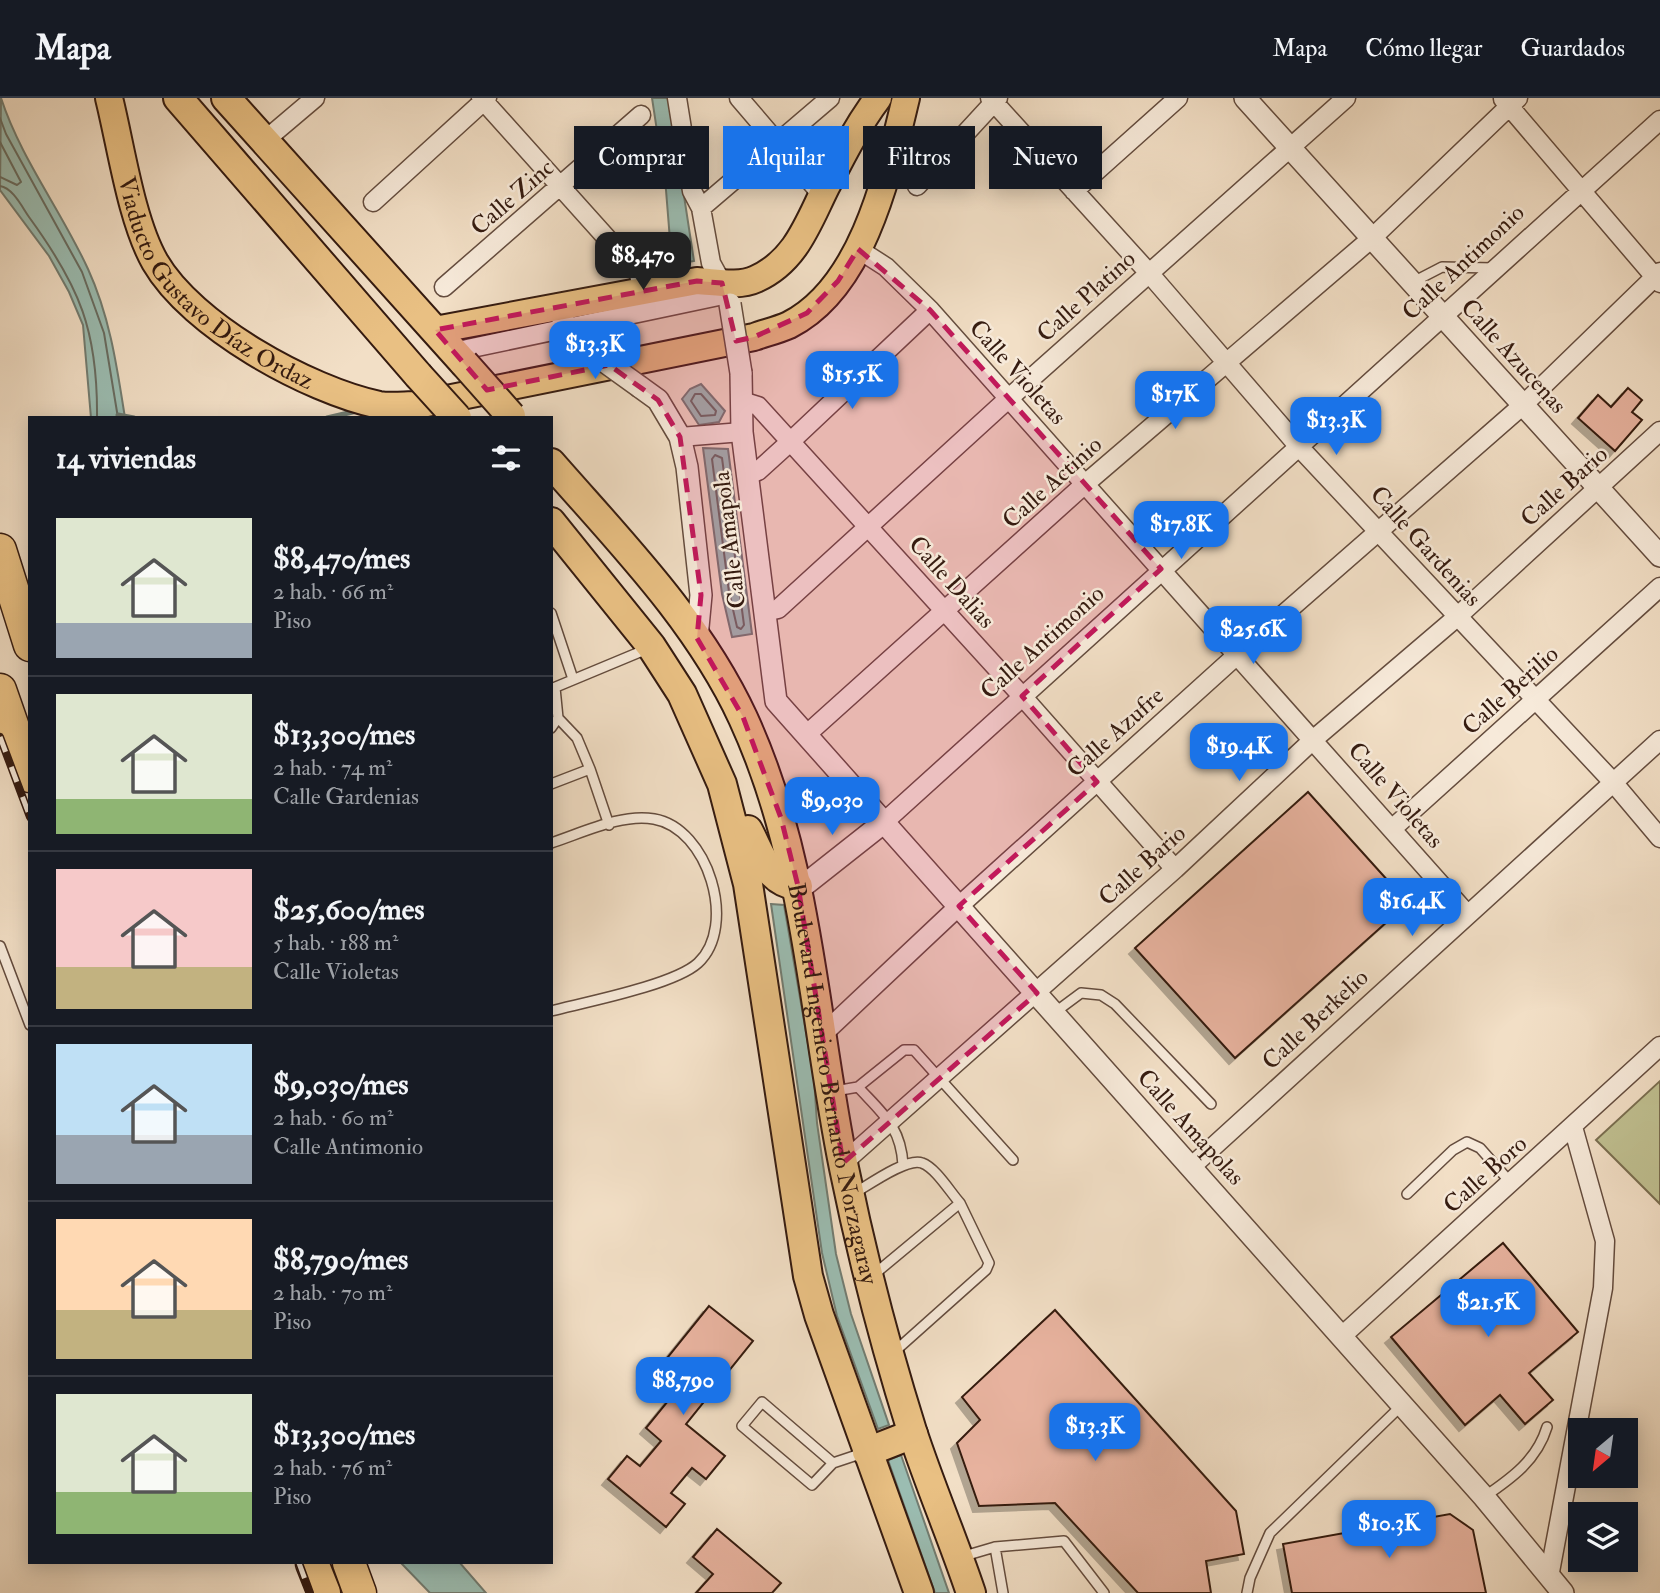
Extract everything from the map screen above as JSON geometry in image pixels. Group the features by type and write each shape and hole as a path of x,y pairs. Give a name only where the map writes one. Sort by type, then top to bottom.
{"highway":[{"path":"178,98 455,416"},
{"path":"226,98 511,416"},
{"name":"Boulevard Ingeniero Bernardo Norzagaray","path":"553,465 661,589 697,638 743,717 781,818 798,886 823,1034 845,1090 843,1163 889,1356 889,1443 919,1593"},
{"name":"Boulevard Ingeniero Bernardo Norzagaray","path":"553,524 652,646 682,694 699,730 730,810 748,884 808,1276 889,1443 959,1558 971,1593"},
{"path":"0,551 28,639"},
{"path":"0,690 28,770"},
{"path":"730,810 743,822 772,874 784,884 798,886"},
{"path":"312,1564 324,1593"},
{"path":"349,1564 360,1593"}],"main road":[{"name":"Viaducto Gustavo Díaz Ordaz","path":"109,98 140,224 155,262 181,297 209,320 268,360 345,396 383,405 416,405 754,337 789,325 807,313 838,281 858,249 874,209 906,98"},
{"path":"435,330 567,325 642,290 697,281 727,294 755,280 780,265 810,223 863,118 878,98"}],"street":[{"path":"263,142 315,98"},
{"path":"458,357 567,325 727,294 711,263 701,208 692,191 677,98"},
{"path":"739,98 762,126"},
{"path":"799,126 830,98"},
{"path":"1074,191 1178,98"},
{"name":"Calle Azucenas","path":"1245,98 1660,556"},
{"name":"Calle Platino","path":"764,612 778,609 867,525 1346,98"},
{"path":"373,202 484,99 639,274 642,290"},
{"path":"970,126 994,99"},
{"name":"Calle Gardenias","path":"994,99 1300,447 1612,781 1660,838"},
{"path":"1510,101 1581,190 1658,277"},
{"name":"Calle Actinio","path":"806,735 1085,484 1372,238 1510,101"},
{"name":"Calle Zinc","path":"444,287 641,115"},
{"name":"Calle Antimonio","path":"798,886 807,883 883,823 1660,120"},
{"path":"701,208 724,189"},
{"path":"817,189 822,195"},
{"name":"Calle Violetas","path":"858,249 886,267 930,310 1467,914"},
{"name":"Calle Azufre","path":"823,1034 959,906 1237,655 1524,405 1658,277"},
{"name":"Calle Amapola","path":"727,294 741,373 742,401 734,433 748,475 776,701"},
{"path":"748,475 758,471 790,442 930,310"},
{"path":"567,325 658,400 689,436 687,467 701,595 697,638"},
{"name":"Calle Dalias","path":"742,401 758,407 1022,696 1175,869"},
{"name":"Calle Bario","path":"843,1163 892,1123 1175,869 1314,739 1457,617 1660,431"},
{"path":"689,436 734,433"},
{"name":"Calle Berilio","path":"1393,828 1660,587"},
{"path":"743,717 776,701"},
{"name":"Calle Amapolas","path":"776,701 1403,1405 1484,1497 1556,1585"},
{"name":"Calle Berkelio","path":"1191,1167 1660,740"},
{"name":"Calle Boro","path":"1342,1336 1660,1046"},
{"path":"1556,1585 1604,1276 1605,1241 1573,1127"}],"lane":[{"path":"1413,282 1442,267 1494,268"},
{"path":"553,619 573,679"},
{"path":"610,825 578,738 558,718 553,688 652,646"},
{"path":"553,725 558,718"},
{"path":"553,783 590,769"},
{"path":"553,842 640,817 658,819 678,827 696,846 705,864 714,894 716,924 712,941 698,963 680,975 553,1011"},
{"path":"0,946 28,1020"},
{"path":"1054,1013 1081,993 1101,995 1115,1004 1211,1104"},
{"path":"903,1165 902,1144 892,1123 845,1090 904,1051 914,1050 1013,1160"},
{"path":"1407,1194 1453,1150 1466,1142 1480,1148 1511,1184"},
{"path":"850,1196 903,1165 916,1161 926,1164 960,1203 989,1263 986,1270 889,1356"},
{"path":"870,1278 960,1203"},
{"path":"833,1463 762,1402 742,1426 812,1485 833,1463 889,1443"},
{"path":"1247,1593 1250,1578 1270,1533 1403,1405"},
{"path":"1484,1497 1526,1465 1543,1442 1547,1427"},
{"path":"959,1558 995,1547 1064,1541 1104,1593"},
{"path":"995,1547 1003,1593"}],"highlighted area":[{"path":"858,249 930,310 1161,569 1022,696 1097,782 959,906 1037,993 843,1163 798,886 781,818 743,717 697,638 701,595 680,437 658,400 609,365 487,390 435,330 697,281 722,283 736,341 754,337 807,313 838,281"}],"green space":[{"path":"1660,1081 1660,1204 1596,1140"}],"water":[{"path":"1,98 19,142 96,287 112,342 125,416 91,416 83,325 49,256 0,190"},
{"path":"652,98 669,98 673,126 656,126"},
{"path":"683,189 694,261 672,265 666,190"},
{"path":"701,384 725,411 719,422 699,425 682,399 690,389"},
{"path":"703,448 728,449 752,634 732,637 722,594"},
{"path":"771,904 784,905 814,1079 817,1123 836,1254 851,1314 889,1425 878,1429 837,1316 822,1253"},
{"path":"901,1455 949,1593 935,1593 888,1460"},
{"path":"402,1564 461,1564 486,1593 430,1593"}],"building":[{"path":"1628,388 1642,400 1632,412 1642,420 1615,451 1578,418 1598,395 1611,407"},
{"path":"1308,792 1408,903 1235,1058 1135,948"},
{"path":"1503,1243 1578,1332 1529,1373 1553,1400 1525,1424 1500,1395 1465,1425 1391,1337"},
{"path":"709,1306 753,1341 686,1424 725,1456 706,1479 692,1468 671,1493 685,1504 666,1527 608,1479 627,1456 640,1466 661,1441 646,1428 677,1390 655,1373"},
{"path":"1055,1310 1236,1511 1244,1554 1206,1561 1211,1593 1138,1593 1055,1503 979,1506 957,1443 980,1420 962,1397"},
{"path":"1450,1514 1473,1530 1486,1593 1292,1593 1283,1544"},
{"path":"717,1529 781,1583 772,1593 696,1593 713,1574 693,1557"}],"waterway":[{"path":"336,416 361,410"},
{"path":"118,415 123,416"}],"railway":[{"path":"0,737 28,812"},
{"path":"299,1564 310,1593"}]}
